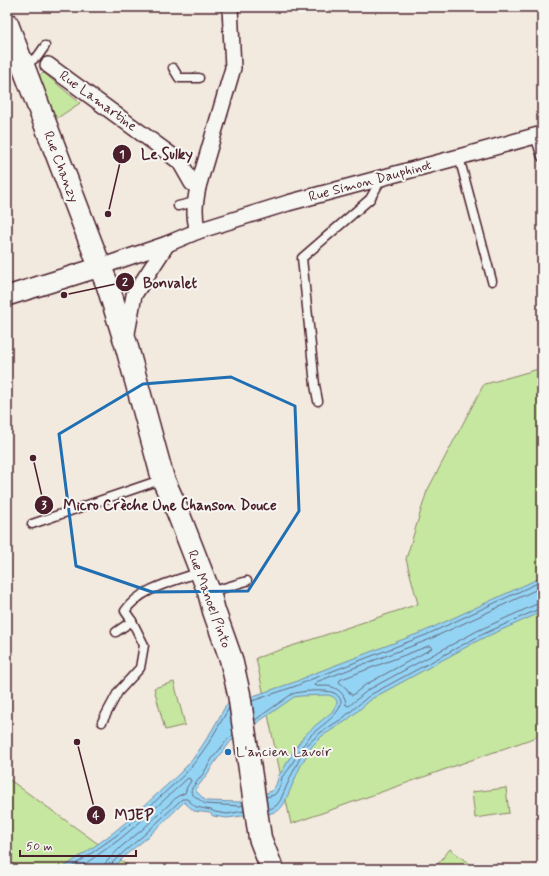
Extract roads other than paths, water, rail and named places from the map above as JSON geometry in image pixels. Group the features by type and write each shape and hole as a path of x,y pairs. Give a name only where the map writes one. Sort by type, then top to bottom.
{"main road":[{"name":"Rue Chanzy","path":"7,24 100,267"},
{"name":"Rue Manoel Pinto","path":"100,267 108,286 126,344 128,367 163,479 177,510 209,592 214,612 231,660 239,694 259,829 272,869"}],"street":[{"path":"198,231 195,221 196,194 225,82 233,68 230,7"},
{"name":"Rue Lamartine","path":"48,65 180,162 192,183 196,194"},
{"name":"Rue Simon Dauphinot","path":"100,267 167,244 198,231 288,203 538,135"},
{"path":"126,344 134,295 167,244"},
{"path":"7,296 100,267"}],"lane":[{"path":"23,66 38,56 45,46"},
{"path":"173,68 179,78 199,78"},
{"path":"538,135 542,157"},
{"path":"459,157 492,281"},
{"path":"318,401 315,385 302,258 370,199 382,178"},
{"path":"178,206 196,194"},
{"path":"32,524 163,479"},
{"path":"102,722 118,692 140,668 144,646 132,621 125,611 129,604 150,590 200,572"},
{"path":"209,592 247,581"},
{"path":"116,632 132,621"}],"water":[{"path":"542,577 542,612 481,639 373,698 346,721 322,736 312,746 301,765 284,804 279,810 269,814 227,818 213,816 210,813 194,811 184,802 112,869 61,869 114,832 180,773 201,747 226,705 295,682 425,631","holes":["328,695 337,701 332,712 304,736 279,775 276,785 272,791 240,802 206,801 195,790 231,741 294,697"]}],"place":[{"name":"Le Sulky","path":"108,214"},
{"name":"Bonvalet","path":"64,295"},
{"name":"Micro Crèche Une Chanson Douce","path":"33,458"},
{"name":"MJEP","path":"77,742"},
{"name":"L'ancien Lavoir","path":"228,752"}]}
